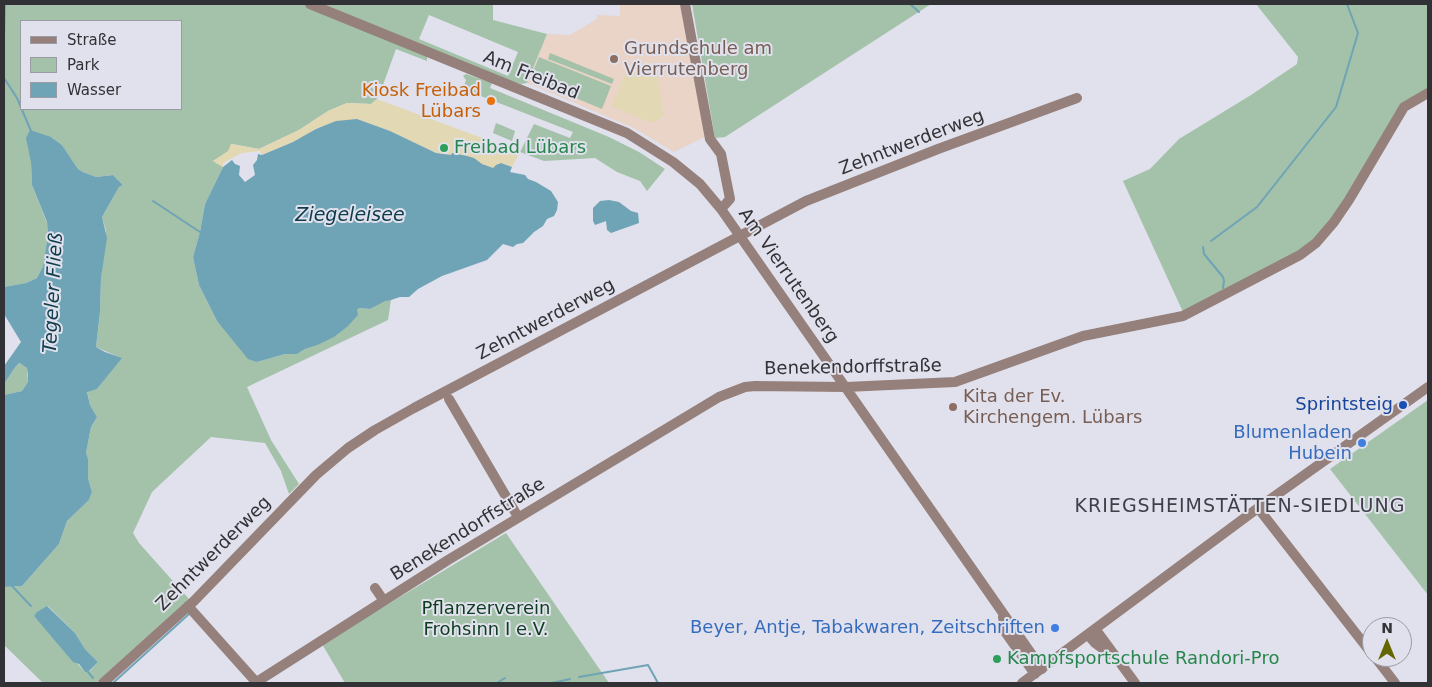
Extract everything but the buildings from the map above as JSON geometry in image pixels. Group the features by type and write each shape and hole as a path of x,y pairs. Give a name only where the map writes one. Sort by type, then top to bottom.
{"street":[{"name":"Am Freibad","path":"310,4 627,133 687,173 700,184 721,209"},
{"name":"Am Vierrutenberg","path":"685,4 710,139 721,154 730,200 721,209 1003,613 1038,671"},
{"name":"Benekendorffstraße","path":"256,683 518,517 719,397 745,387 755,386 846,387 955,382 1083,336 1183,316 1200,308 1300,255 1316,243 1349,200 1404,107 1428,93"},
{"name":"Zehntwerderweg","path":"102,683 188,606 316,475 367,435 414,408 806,201 938,149 1077,98"},
{"path":"1022,683 1258,508 1428,387"},
{"path":"449,400 518,517"},
{"path":"1258,508 1362,641"},
{"path":"375,588 384,601"},
{"path":"188,606 256,683"},
{"path":"1092,632 1135,683"},
{"path":"1382,667 1395,683"}],"shaded area":[{"name":"Grundschule am Vierrutenberg","path":"620,4 683,4 705,137 674,152 634,128 527,83 547,34 570,35 597,19 597,15 620,16"}],"green space":[{"path":"4,4 493,4 493,20 547,34 527,83 521,84 427,57 427,61 396,49 383,85 375,82 372,88 380,92 377,99 371,104 347,103 328,111 299,130 259,149 232,144 229,151 213,161 223,167 205,204 193,257 199,285 217,321 257,362 285,354 297,354 315,346 359,308 370,309 385,300 391,300 388,320 247,387 271,440 299,484 289,494 281,471 265,443 211,437 152,492 133,533 139,543 189,599 96,683 43,683 4,645 4,587 22,586 59,544 67,521 89,500 92,492 88,478 88,459 86,453 91,427 97,417 90,405 87,391 97,389 121,358 96,347 106,231 102,217 119,187 123,185 113,175 96,177 78,169 62,145 51,137 31,162 32,185 47,223 48,235 43,266 37,278 26,283 4,287","holes":["429,15 518,52 508,76 419,39","48,606 75,633 85,649 98,662 90,671 85,672 34,616"]},
{"path":"692,4 931,4 725,137 715,138"},
{"path":"1256,4 1428,4 1428,90 1417,96 1332,220 1315,240 1298,252 1183,312 1123,181 1150,169 1179,139 1297,64 1298,57"},
{"path":"550,53 614,79 612,84 548,59"},
{"path":"539,57 611,86 602,109 530,79"},
{"path":"466,74 492,83 490,88 609,137 639,152 665,169 647,191 640,181 617,172 595,158 544,161 520,152 534,124 570,138 573,132 463,89 466,80 463,76"},
{"path":"496,123 515,131 512,141 493,133"},
{"path":"21,363 27,368 28,382 22,391 4,395 4,384 16,366"},
{"path":"1428,400 1428,595 1330,469"},
{"name":"Pflanzerverein Frohsinn I e.V.","path":"506,533 609,683 345,683 322,644"}],"sand":[{"path":"656,69 664,116 651,123 612,106 625,75"},
{"path":"377,99 520,152 512,167 501,163 493,169 482,164 436,153 390,131 357,119 317,128 302,138 262,155 260,151 242,153 223,163 223,167 213,161 228,151 231,144 259,149 299,130 328,111 347,103 371,104"}],"water":[{"name":"Ziegeleisee","path":"357,119 390,131 436,153 451,155 452,153 467,156 493,168 501,163 512,167 510,172 525,175 528,179 551,191 558,202 557,210 554,216 547,219 543,226 523,243 513,247 503,244 487,260 442,276 418,289 409,297 385,301 370,309 359,308 357,310 358,315 334,337 297,354 285,354 257,362 248,359 217,321 199,285 193,257 205,204 223,167 232,160 240,166 239,175 245,182 255,175 253,165 257,160 258,154 262,155 293,142 316,129 336,121"},
{"path":"30,130 51,137 62,145 78,169 83,172 96,177 113,175 123,185 119,187 102,217 107,238 101,278 96,347 122,358 97,389 87,392 90,405 97,417 91,427 86,453 88,459 88,478 92,492 89,500 67,521 59,544 22,586 4,587 4,395 22,391 28,382 28,375 27,368 20,363 4,384 4,366 21,342 4,314 4,287 26,283 37,278 43,266 48,235 47,222 32,185 31,162 26,138"},
{"path":"600,201 619,202 631,211 638,213 639,223 611,233 607,230 606,221 595,225 593,221 593,208"},
{"path":"47,606 75,633 85,649 98,662 88,672 85,672 79,664 73,662 34,616"}],"waterway":[{"name":"Tegeler Fließ","path":"4,39 5,4"},
{"path":"910,4 919,12"},
{"path":"1211,241 1257,207 1336,107 1358,33 1347,4"},
{"name":"Tegeler Fließ","path":"4,78 20,105"},
{"name":"Tegeler Fließ","path":"22,110 31,131"},
{"path":"153,201 200,232"},
{"path":"1203,247 1204,254 1223,277 1223,288"},
{"path":"12,586 31,606"},
{"path":"113,683 189,614"},
{"path":"579,677 648,665 658,683"},
{"path":"88,672 93,678"},
{"path":"497,683 505,678"},
{"path":"552,683 570,679"}],"place":[{"name":"Grundschule am Vierrutenberg","path":"614,59"},
{"name":"Kiosk Freibad Lübars","path":"491,101"},
{"name":"Freibad Lübars","path":"444,148"},
{"name":"Sprintsteig","path":"1403,405"},
{"name":"Kita der Ev. Kirchengem. Lübars","path":"953,407"},
{"name":"Blumenladen Hubein","path":"1362,443"},
{"name":"Beyer, Antje, Tabakwaren, Zeitschriften","path":"1055,628"},
{"name":"Kampfsportschule Randori-Pro","path":"997,659"}],"district":[{"name":"KRIEGSHEIMSTÄTTEN-SIEDLUNG","path":"1240,507"}]}
